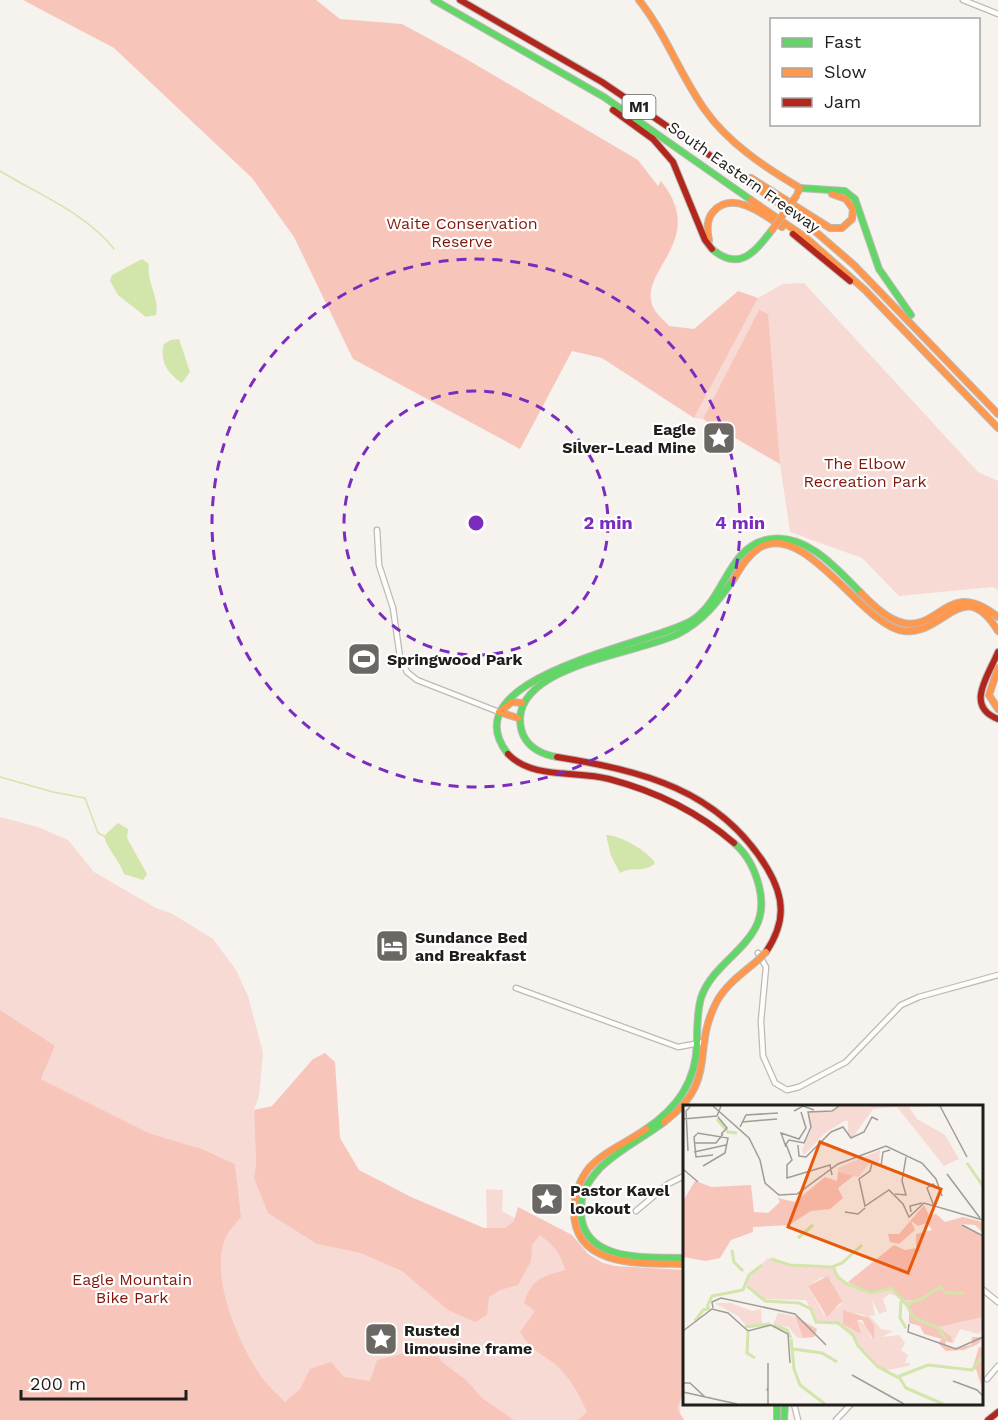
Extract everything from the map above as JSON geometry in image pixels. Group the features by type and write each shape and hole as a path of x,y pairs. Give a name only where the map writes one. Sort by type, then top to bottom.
{"main road":[{"name":"South Eastern Freeway","path":"434,0 554,66 662,136 805,237 874,300 998,428"},
{"name":"South Eastern Freeway","path":"460,0 577,67 722,162 810,226 853,263 998,414"},
{"path":"639,0 657,25 697,97 714,122 783,179 800,188 847,198 853,207 852,219 842,228 830,228 722,162"},
{"path":"554,66 639,129 664,151 678,171 705,240 712,249 726,259 744,258 756,252 800,188"},
{"path":"800,188 845,191 855,199 879,269 887,283 976,392"},
{"path":"712,249 707,226 714,212 726,204 744,206 792,234 874,300"},
{"path":"683,1264 621,1261 594,1251 582,1239 573,1222 572,1203 579,1181 589,1168 679,1102 694,1074 703,993 712,978 743,946 757,927 760,890 750,866 735,843 717,826 685,807 608,778 538,770 514,760 500,739 497,728 499,712 509,696 533,680 599,652 689,622 710,604 735,561 750,547 771,539 790,539 814,550 895,621 918,622 945,606 964,600 980,602 998,616"},
{"path":"684,1105 692,1097 701,1075 705,1042 711,1015 718,998 761,955 781,929 782,905 775,882 740,831 710,805 682,791 614,766 555,757 537,751 524,738 518,718 522,703 533,689 554,678 601,658 678,634 701,622 716,608 746,558 770,545 792,545 806,552 896,629 918,630 950,610 964,607 978,609 987,614 998,631"},
{"path":"998,652 983,683 980,699 982,708 988,716 998,719"},
{"path":"998,668 988,691 990,701 998,709"},
{"path":"499,712 512,702 522,703"},
{"path":"499,712 518,718"},
{"path":"683,1106 672,1118 600,1168 585,1184 578,1204 580,1221 586,1235 608,1251 683,1258"},
{"path":"784,1420 785,1405"},
{"path":"988,1420 998,1412"}],"street":[{"path":"963,0 998,14"},
{"path":"377,530 379,565 393,608 400,657 407,672 417,680 499,712"},
{"path":"761,955 766,967 761,1021 763,1056 775,1083 787,1090 799,1087 846,1062 901,1005 919,997 998,975"},
{"path":"516,988 678,1047 705,1042"},
{"path":"636,1211 668,1184 683,1176"},
{"path":"983,1291 998,1302"},
{"path":"987,1379 998,1366"},
{"path":"794,1405 798,1420"},
{"path":"836,1420 850,1405"}],"green space":[{"name":"Waite Conservation Reserve","path":"23,0 316,0 340,19 402,24 638,160 658,186 661,181 674,202 678,221 669,253 654,280 651,293 654,310 669,326 694,329 738,291 758,298 694,418 602,358 572,351 520,449 353,359 294,237 252,178 114,48"},
{"name":"The Elbow Recreation Park","path":"804,283 978,472 998,481 998,590 993,587 899,596 862,558 790,532 780,464 703,419 694,418 758,298 783,284"},
{"path":"759,310 768,314 780,464 703,419"},
{"name":"Eagle Mountain Bike Park","path":"0,817 38,827 68,840 94,872 156,908 171,913 213,939 236,970 248,996 263,1053 259,1096 254,1110 256,1164 254,1178 488,1272 486,1189 503,1190 502,1211 604,1267 683,1378 681,1377 680,1420 0,1420","holes":["55,1046 41,1079 149,1133 202,1149 235,1164 238,1194 30,1080"]},
{"path":"0,1010 55,1046 41,1079 149,1133 202,1149 235,1164 241,1217 228,1233 222,1250 223,1287 235,1327 252,1362 263,1379 285,1402 300,1389 310,1369 331,1362 344,1377 370,1381 377,1360 425,1345 432,1347 442,1362 466,1380 482,1398 514,1420 0,1420"},
{"path":"325,1053 335,1062 340,1138 359,1170 411,1197 484,1228 505,1228 514,1221 518,1207 572,1235 588,1254 603,1263 615,1266 683,1270 683,1394 677,1408 684,1420 578,1420 587,1412 574,1386 555,1364 532,1347 520,1332 535,1311 524,1303 534,1283 565,1270 556,1250 540,1235 532,1245 531,1261 518,1285 500,1290 489,1297 487,1315 475,1322 448,1310 402,1271 361,1253 317,1244 268,1213 254,1178 256,1164 254,1110 272,1106 313,1059"}],"shaded area":[{"path":"142,259 149,264 149,277 157,309 156,315 146,317 118,295 110,281 112,275"},
{"path":"179,339 190,372 182,383 169,371 163,356 164,344"},
{"path":"118,823 128,829 127,838 147,874 143,880 124,874 106,841 104,836"},
{"path":"606,835 633,844 655,863 647,868 620,873 611,856"}],"waterway":[{"path":"0,171 76,215 103,236 114,249"},
{"path":"0,777 53,792 85,798 98,833 104,836"}],"traffic: fast":[{"path":"434,0 604,97 751,200"},
{"path":"800,188 845,191 855,199 879,269 911,315"},
{"path":"712,249 730,259 745,257 759,246 772,230"},
{"path":"508,754 497,727 506,703 530,683 564,666 673,629 694,619 713,598 736,561 757,543 771,539 785,539 810,548 832,564 861,593"},
{"path":"557,757 532,747 524,737 520,718 526,700 541,685 561,673 678,634 709,611 733,580"},
{"path":"646,1129 667,1112 689,1082 696,1057 701,998 708,983 751,935 758,921 761,905 759,886 747,857 734,843"},
{"path":"664,1122 615,1155 600,1168 585,1189 581,1213 585,1229 593,1241 605,1249 637,1257 683,1258"},
{"path":"777,1405 777,1420"},
{"path":"784,1420 785,1405"}],"traffic: slow":[{"path":"639,0 649,13 696,97 714,122 748,154 800,188 798,192"},
{"path":"751,178 830,228 842,228 852,219 853,209 846,199 832,194"},
{"path":"755,186 809,226 854,265 998,414"},
{"path":"772,230 797,195"},
{"path":"751,200 805,237 865,290 998,428"},
{"path":"709,240 709,218 713,212 729,203 748,206 782,227"},
{"path":"733,580 755,551 777,543 795,548 814,560 888,625 904,631 918,630 964,607 974,608 986,615 998,631"},
{"path":"861,593 886,615 903,623 916,623 956,603 968,602 981,606 998,617"},
{"path":"998,668 989,695 998,709"},
{"path":"502,710 512,702 522,703"},
{"path":"499,712 518,718"},
{"path":"758,960 766,952"},
{"path":"664,1122 681,1107 692,1093 698,1079 709,1020 716,1003 729,985 758,960"},
{"path":"646,1129 601,1157 585,1173 575,1200 577,1230 586,1244 598,1253 614,1259 683,1264"}],"traffic: jam":[{"path":"460,0 602,82 755,186"},
{"path":"613,110 653,139 673,162 705,240 712,249"},
{"path":"793,234 850,281"},
{"path":"998,652 985,680 981,698 982,706 998,719"},
{"path":"508,754 530,768 556,773 596,776 659,796 691,812 734,843"},
{"path":"557,757 648,777 676,788 702,802 726,819 748,841 767,868 777,890 780,900 780,920 773,941 766,952"},
{"path":"988,1420 998,1412"}],"place":[{"name":"Eagle Silver-Lead Mine","path":"719,438"},
{"name":"Springwood Park","path":"364,659"},
{"name":"Sundance Bed and Breakfast","path":"392,946"},
{"name":"Pastor Kavel lookout","path":"547,1199"},
{"name":"Rusted limousine frame","path":"381,1339"}]}
